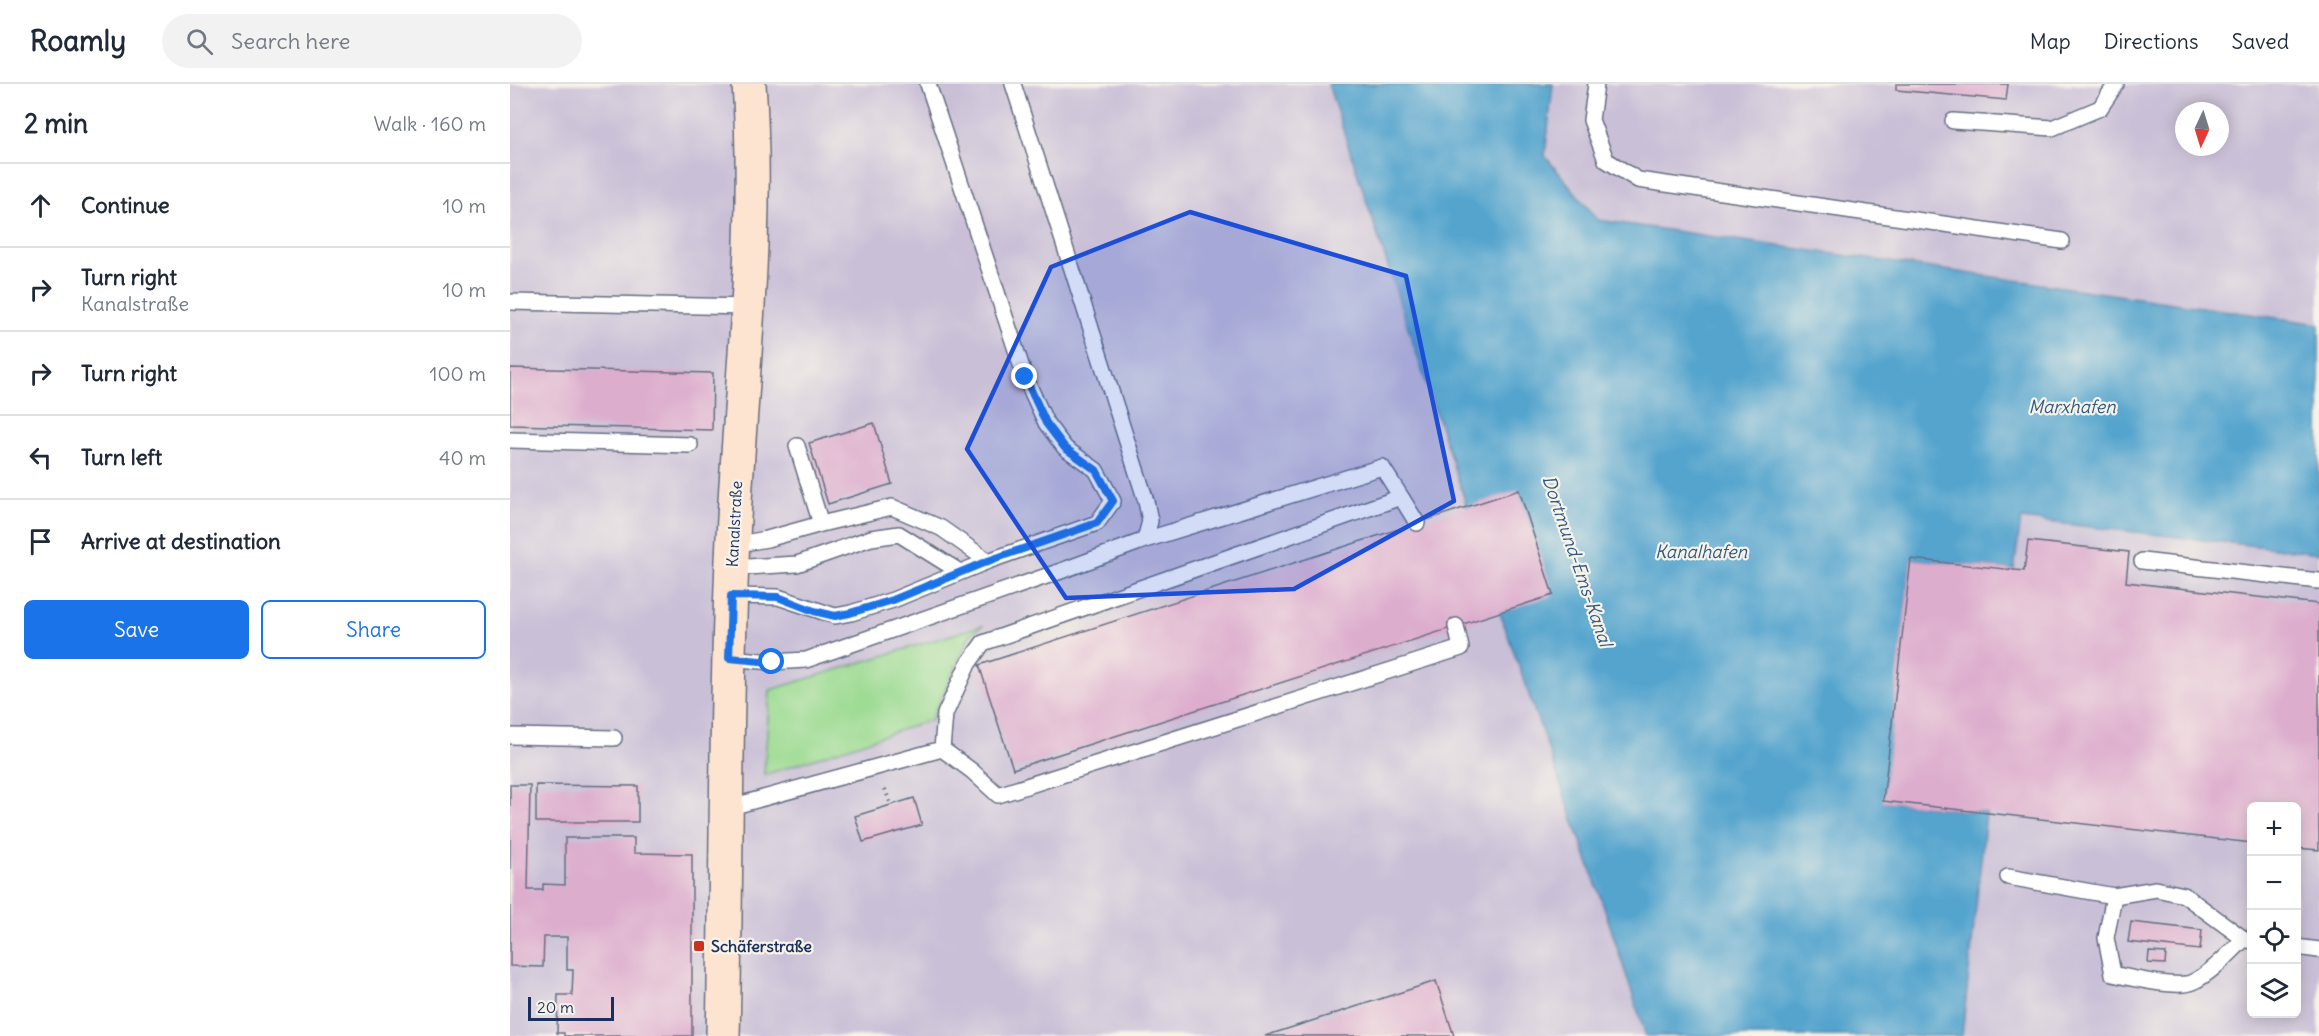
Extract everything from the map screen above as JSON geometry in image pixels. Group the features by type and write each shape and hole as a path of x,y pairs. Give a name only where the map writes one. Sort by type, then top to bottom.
{"main road":[{"name":"Kanalstraße","path":"723,1036 732,570 748,307 753,169 749,84"}],"lane":[{"path":"732,570 778,597 814,611 835,616 893,600 988,561 1097,523 1113,501 1096,470 1065,448 1046,423 1025,377 928,84"},
{"path":"1013,84 1146,501 1150,521 1145,540"},
{"path":"1596,84 1591,120 1605,160 1638,180 2062,241"},
{"path":"1953,121 2052,128 2100,108 2116,84"},
{"path":"510,302 748,307"},
{"path":"510,440 690,445"},
{"path":"797,446 821,524"},
{"path":"729,658 772,662 806,660 1061,572 1145,540 1382,467 1417,523"},
{"path":"942,749 945,714 968,664 984,643 1401,497"},
{"path":"732,570 767,539 892,507 941,528 988,561"},
{"path":"732,570 796,564 871,538 898,534 960,572"},
{"path":"2142,561 2319,580"},
{"path":"942,749 972,771 998,795 1461,648 1456,626"},
{"path":"510,736 614,738"},
{"path":"727,808 942,749"},
{"path":"2008,877 2114,896 2156,889 2184,895 2247,939"},
{"path":"2114,896 2106,938 2114,974 2156,983 2192,983 2247,941"},
{"path":"2301,948 2319,950"}],"path":[{"path":"885,789 891,805"}],"highlighted area":[{"path":"1190,212 1406,276 1454,501 1294,589 1066,598 967,449 1051,267"}],"shaded area":[{"path":"510,84 2319,84 2319,1036 510,1036"}],"green space":[{"path":"984,625 970,635 931,720 764,775 770,690"}],"water":[{"name":"Kanalhafen","path":"1328,84 1553,84 1545,156 1598,220 2319,324 2319,553 2021,519 2014,570 1911,559 1884,801 1986,813 1962,1036 1646,1036 1604,907 1500,613"}],"building":[{"path":"1896,84 2008,84 2006,100 1896,90"},
{"path":"510,368 713,373 712,430 510,425"},
{"path":"874,423 892,484 828,504 809,443"},
{"path":"1519,490 1553,595 1013,769 979,665"},
{"path":"2028,541 2129,552 2126,582 2319,604 2319,850 2301,848 2301,802 2247,802 2247,842 1883,801 1911,559 2024,571"},
{"path":"510,785 530,785 528,890 543,890 543,884 565,885 565,838 634,838 634,853 692,854 692,1036 564,1036 564,1033 557,1033 558,995 572,995 573,970 567,970 567,937 544,937 543,967 510,966"},
{"path":"536,785 638,786 638,822 536,822"},
{"path":"914,798 922,825 863,842 855,816"},
{"path":"2131,922 2202,930 2200,950 2128,942"},
{"path":"2149,952 2166,953 2165,964 2148,963"},
{"path":"1436,981 1454,1036 1265,1036"}],"place":[{"name":"Schäferstraße","path":"699,946"}],"route":[{"path":"772,662 729,658 731,596 778,597 814,611 835,616 893,600 948,576 1097,523 1113,501 1096,470 1065,448 1046,423 1025,377"}],"water label":[{"name":"Marxhafen","path":"2072,407"},
{"name":"Dortmund-Ems-Kanal","path":"1577,561"}]}
